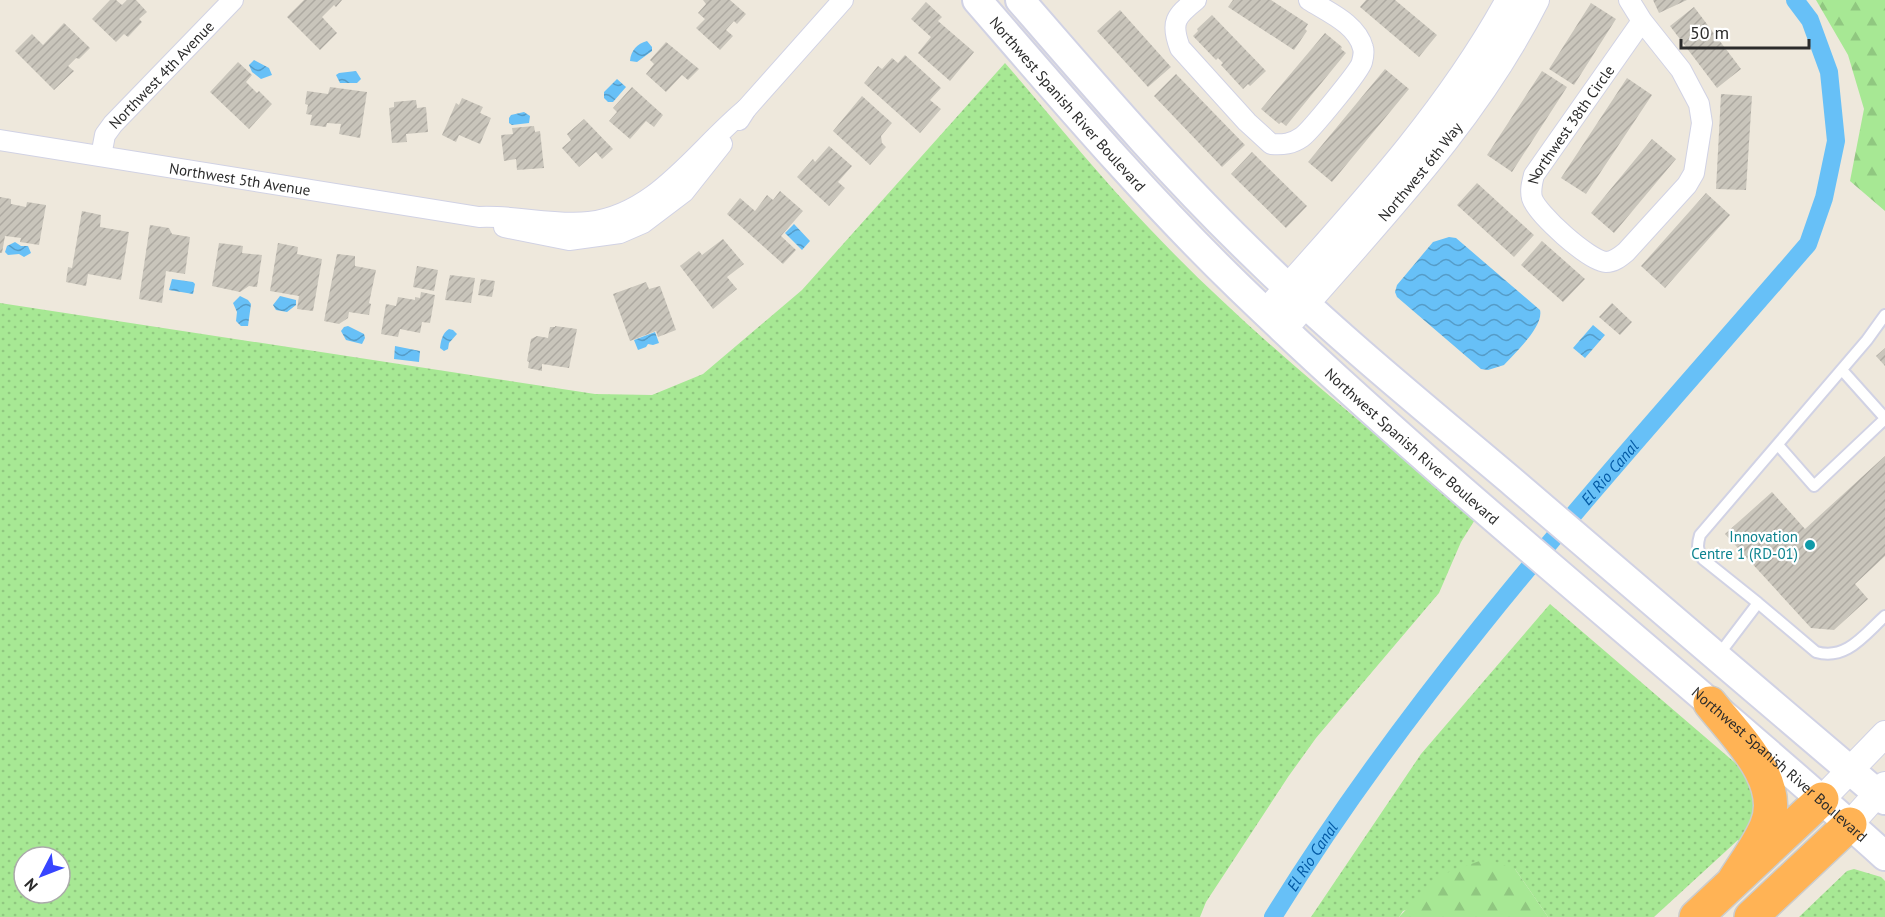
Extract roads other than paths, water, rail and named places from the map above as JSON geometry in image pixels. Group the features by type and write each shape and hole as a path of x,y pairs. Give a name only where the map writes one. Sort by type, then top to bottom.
{"highway":[{"path":"1710,703 1761,770 1769,786 1771,806 1766,826 1732,882"},
{"path":"1696,917 1822,799"},
{"path":"1751,917 1850,824"}],"main road":[{"name":"Northwest Spanish River Boulevard","path":"977,0 1126,171 1203,252 1275,321 1412,447 1822,799 1885,856"},
{"path":"1002,0 1058,44"},
{"name":"Northwest Spanish River Boulevard","path":"1020,0 1184,186 1297,295 1595,554 1850,770 1883,793"}],"street":[{"name":"Northwest 4th Avenue","path":"101,156 105,135 113,124 233,0"},
{"name":"Northwest 5th Avenue","path":"0,140 479,217 500,216 588,222 624,213 660,191 723,128 746,110 843,0"},
{"path":"1196,0 1179,13 1175,25 1180,48 1247,122 1271,144 1288,145 1303,136 1355,76 1362,62 1364,49 1348,25 1330,6 1309,0"},
{"name":"Northwest 6th Way","path":"1275,321 1423,132 1471,65 1509,0"},
{"name":"Northwest 6th Way","path":"1297,295 1403,194 1464,118 1506,54 1536,0"},
{"name":"Northwest 38th Circle","path":"1629,0 1692,88 1699,104 1702,123 1694,173 1687,185 1626,252 1617,260 1607,262 1587,254 1538,210 1532,199 1530,188 1534,175 1642,21"},
{"path":"1822,799 1885,734"},
{"path":"1850,824 1883,793"}],"lane":[{"path":"1885,315 1842,370 1700,535 1698,543 1698,552 1703,559 1816,652 1834,655 1850,648 1885,616"},
{"path":"1778,445 1814,486 1885,419 1842,370"},
{"path":"1717,657 1758,603"}],"water":[{"path":"647,41 652,51 637,62 630,61 635,48"},
{"path":"254,60 269,68 272,75 261,79 252,72 249,65"},
{"path":"356,71 361,79 357,83 340,83 336,75 339,73"},
{"path":"617,79 626,87 613,102 608,102 604,98 604,92"},
{"path":"524,112 530,116 529,123 512,125 509,123 511,115"},
{"path":"794,224 810,241 802,250 785,233"},
{"path":"1449,237 1456,238 1540,310 1538,324 1504,365 1488,370 1481,369 1397,297 1395,292 1397,285 1433,242"},
{"path":"15,242 21,246 28,246 31,253 24,257 19,254 8,255 5,252 7,246"},
{"path":"172,279 193,282 195,284 193,294 169,290"},
{"path":"240,296 251,304 248,326 241,326 236,321 237,312 233,303"},
{"path":"280,296 296,300 296,305 287,312 276,310 273,305"},
{"path":"1593,325 1605,335 1585,358 1573,348"},
{"path":"348,326 364,334 362,344 346,340 341,331"},
{"path":"449,329 457,334 449,343 448,349 444,351 440,348 441,340"},
{"path":"655,332 659,343 648,344 638,350 634,340"},
{"path":"395,346 420,351 419,362 394,359"}],"waterway":[{"name":"El Rio Canal","path":"1273,917 1332,827 1394,739 1459,654 1596,488 1808,244 1824,198 1836,141 1829,72 1810,20 1795,0"}],"place":[{"name":"Innovation Centre 1 (RD-01)","path":"1810,545"}]}
